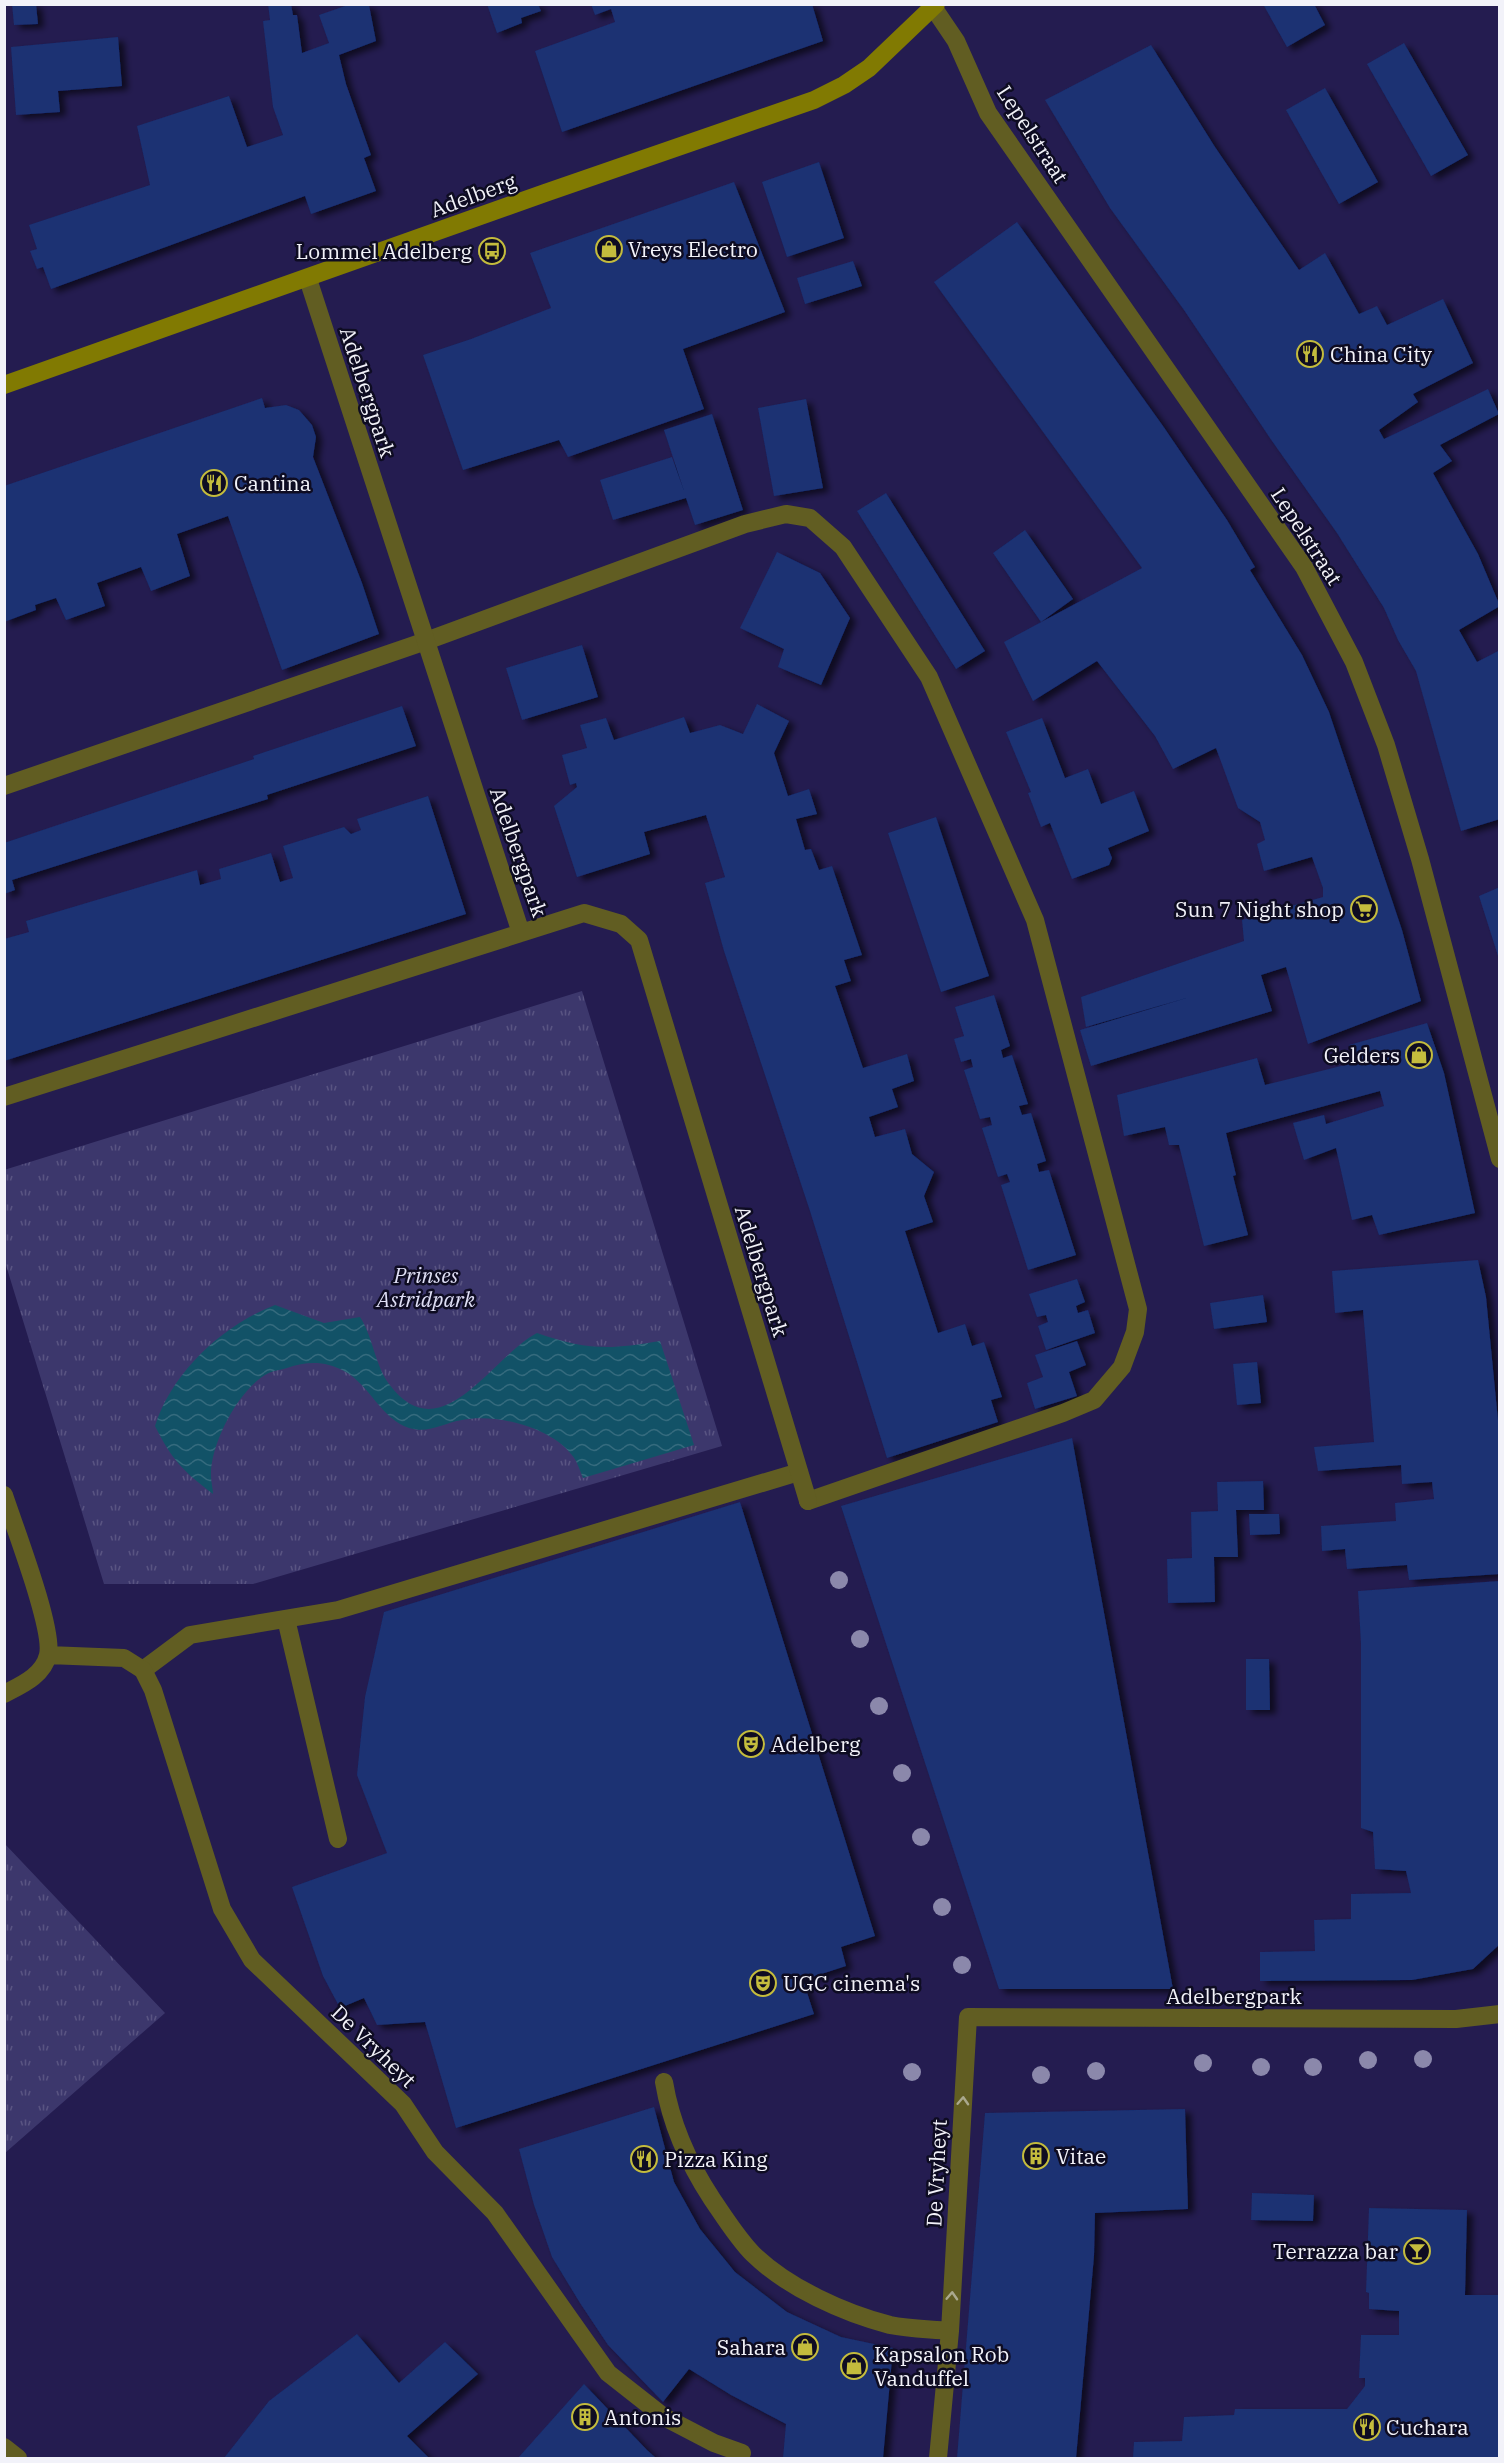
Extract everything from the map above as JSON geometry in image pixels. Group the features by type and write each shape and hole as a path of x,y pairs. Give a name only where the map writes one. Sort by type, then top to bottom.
{"main road":[{"name":"Adelberg","path":"5,384 814,100 844,85 869,68 933,5"}],"street":[{"name":"Lepelstraat","path":"933,5 956,40 988,113 1304,567 1354,662 1386,745 1420,859 1500,1159"},
{"name":"Adelbergpark","path":"308,279 521,933 584,913 621,924 639,940 808,1501 1063,1413 1094,1400 1122,1367 1135,1332 1138,1309 1035,920 928,677 843,548 810,518 786,514 745,524 426,641"},
{"path":"4,786 426,641"},
{"path":"4,1097 521,933"},
{"path":"48,1655 124,1658 143,1670 190,1635 338,1610 800,1472"},
{"path":"4,1495 36,1592 47,1635 48,1655 41,1670 25,1683 4,1694"},
{"path":"286,1619 338,1839"},
{"name":"De Vryheyt","path":"143,1670 153,1690 222,1909 252,1960 403,2104 435,2152 495,2212 608,2373 664,2417 714,2443 742,2453"},
{"name":"Adelbergpark","path":"968,2017 1456,2019 1500,2014"},
{"name":"De Vryheyt","path":"938,2458 950,2331 968,2017"},
{"path":"664,2082 677,2129 695,2174 753,2254 786,2281 830,2303 891,2325 950,2331"},
{"path":"4,2446 18,2458"}],"green space":[{"name":"Prinses Astridpark","path":"582,991 722,1446 253,1584 104,1584 5,1262 4,1170"},
{"path":"4,1843 165,2013 5,2153 4,2153"}],"water":[{"path":"275,1305 324,1323 360,1317 380,1368 389,1384 408,1403 428,1409 447,1405 465,1394 520,1345 537,1333 570,1343 598,1347 660,1341 694,1445 583,1478 571,1454 550,1436 536,1430 521,1424 475,1418 455,1421 430,1429 409,1428 399,1424 383,1410 353,1377 344,1371 330,1365 309,1363 270,1372 245,1393 228,1420 215,1449 211,1476 213,1494 179,1464 155,1426 174,1387 202,1353 237,1325"}],"building":[{"path":"12,4 36,4 38,24 14,25"},
{"path":"268,4 291,4 293,15 297,15 302,53 329,43 319,15 348,5 369,5 376,41 339,55 346,84 371,155 364,158 376,191 311,214 305,196 51,289 43,267 37,269 30,251 37,249 29,225 150,185 137,126 229,96 247,147 283,135 273,107 263,21 270,20"},
{"path":"487,4 538,4 541,11 521,18 522,23 497,33"},
{"path":"591,4 812,4 823,41 562,132 535,51 615,22 611,9 595,15"},
{"path":"1263,4 1314,4 1325,25 1287,47"},
{"path":"118,37 122,86 58,91 60,112 16,115 11,47"},
{"path":"1404,43 1468,155 1431,176 1367,64"},
{"path":"1151,45 1215,147 1299,270 1325,253 1359,314 1377,306 1387,325 1443,299 1473,363 1413,394 1418,402 1379,430 1384,439 1488,389 1499,414 1440,445 1452,461 1433,473 1478,554 1500,606 1459,630 1477,662 1500,650 1500,819 1461,831 1416,671 1398,640 1384,608 1337,533 1184,310 1110,208 1045,100"},
{"path":"1325,88 1378,182 1339,204 1286,110"},
{"path":"819,162 844,238 787,257 762,182"},
{"path":"734,182 785,312 683,349 704,409 568,457 559,440 463,470 423,355 551,308 530,253"},
{"path":"1017,222 1163,426 1227,520 1255,567 1250,570 1302,655 1329,712 1402,930 1421,1001 1308,1044 1286,967 1261,975 1272,1011 1091,1066 1080,1030 1190,997 1086,1027 1081,997 1244,941 1242,920 1323,897 1323,888 1312,857 1264,871 1257,844 1265,840 1260,822 1238,808 1216,748 1173,769 1155,736 1097,661 1033,701 1004,642 1142,568 934,282"},
{"path":"853,261 862,286 805,304 797,278"},
{"path":"262,398 265,408 286,405 299,410 312,425 316,437 313,457 362,583 379,634 282,670 228,516 177,534 190,576 151,591 141,567 97,583 105,606 66,620 56,598 35,605 36,610 4,622 4,486"},
{"path":"806,399 823,488 774,496 758,408"},
{"path":"712,414 743,510 695,525 686,498 613,520 600,480 672,457 684,491 664,430"},
{"path":"886,493 985,651 956,669 857,511"},
{"path":"1025,530 1073,599 1041,622 993,553"},
{"path":"777,552 820,573 850,618 821,685 778,667 784,649 740,628"},
{"path":"582,645 598,697 522,720 506,668"},
{"path":"757,704 789,721 774,753 788,796 809,789 817,814 796,819 805,850 811,849 819,870 832,866 862,955 844,960 851,981 835,986 863,1068 907,1054 914,1081 892,1089 898,1107 869,1117 875,1137 905,1129 912,1154 934,1172 924,1196 933,1222 905,1231 938,1333 965,1324 972,1346 984,1342 1002,1397 991,1400 998,1422 887,1458 810,1211 724,951 705,883 725,877 706,815 644,832 650,854 577,877 554,806 577,787 576,783 570,785 562,755 587,748 580,725 606,718 614,740 684,717 690,733 720,725 743,734"},
{"path":"402,706 416,746 267,795 268,799 12,880 15,890 4,894 4,843 254,759 253,756"},
{"path":"1042,718 1065,778 1088,769 1101,804 1134,791 1149,831 1108,848 1112,858 1109,865 1072,879 1050,823 1041,827 1028,793 1031,792 1006,732"},
{"path":"428,796 466,914 4,1061 4,939 29,932 26,921 197,870 200,885 221,879 219,869 271,853 280,882 293,878 283,846 344,827 351,834 361,830 357,819"},
{"path":"936,817 989,976 941,992 888,833"},
{"path":"1500,887 1500,959 1499,959 1479,896"},
{"path":"994,995 1010,1046 1001,1050 1003,1058 1012,1055 1028,1104 1019,1106 1022,1115 1031,1113 1046,1161 1037,1164 1039,1172 1049,1170 1076,1255 1028,1270 1001,1185 1010,1182 1007,1174 998,1177 982,1128 992,1125 990,1117 980,1119 964,1070 973,1067 971,1059 961,1062 954,1039 964,1036 955,1007"},
{"path":"1427,1023 1444,1073 1475,1213 1379,1235 1372,1215 1352,1220 1336,1148 1304,1160 1293,1123 1324,1115 1326,1124 1384,1106 1380,1091 1226,1133 1236,1175 1233,1176 1248,1235 1204,1246 1179,1145 1169,1145 1165,1127 1124,1136 1117,1095 1257,1058 1265,1085 1353,1063 1349,1045"},
{"path":"1478,1260 1486,1297 1499,1431 1500,1574 1409,1580 1407,1565 1347,1569 1345,1549 1322,1551 1321,1526 1396,1521 1395,1503 1434,1499 1432,1482 1402,1484 1401,1465 1318,1471 1314,1447 1374,1442 1363,1310 1335,1313 1332,1271"},
{"path":"1077,1279 1085,1302 1076,1306 1078,1313 1088,1310 1095,1333 1046,1350 1038,1326 1048,1322 1046,1315 1037,1317 1029,1294"},
{"path":"1263,1295 1267,1322 1214,1329 1210,1303"},
{"path":"1077,1341 1086,1365 1069,1372 1077,1396 1035,1409 1027,1383 1043,1377 1035,1355"},
{"path":"1257,1362 1261,1403 1237,1405 1233,1364"},
{"path":"1072,1438 1173,1989 999,1989 841,1506"},
{"path":"1263,1481 1264,1510 1236,1510 1238,1557 1214,1557 1215,1602 1168,1603 1167,1559 1192,1558 1191,1512 1218,1511 1217,1482"},
{"name":"Adelberg","path":"740,1502 875,1936 841,1947 846,1966 803,1980 814,2014 456,2128 425,2022 377,2025 364,1998 340,2008 323,1976 292,1887 387,1853 357,1775 365,1697 384,1612"},
{"path":"1249,1514 1279,1514 1280,1534 1250,1535"},
{"path":"1500,1581 1500,1944 1473,1969 1412,1980 1260,1981 1260,1952 1315,1951 1314,1920 1351,1919 1351,1894 1411,1893 1406,1871 1375,1869 1373,1832 1361,1828 1361,1644 1358,1591"},
{"path":"1246,1659 1269,1659 1270,1710 1246,1710"},
{"path":"654,2107 674,2182 700,2229 735,2272 787,2312 841,2337 893,2348 883,2458 783,2458 786,2424 731,2395 689,2369 663,2402 608,2345 580,2303 552,2257 534,2205 519,2149"},
{"path":"1185,2109 1188,2209 1095,2213 1094,2256 1076,2458 957,2458 985,2113"},
{"path":"1252,2193 1314,2195 1313,2221 1251,2220"},
{"path":"1369,2208 1467,2210 1465,2295 1500,2295 1500,2458 1133,2458 1134,2442 1182,2441 1184,2417 1234,2415 1235,2409 1347,2409 1365,2386 1365,2378 1359,2378 1361,2335 1399,2335 1399,2311 1369,2309 1369,2293 1366,2292"},
{"path":"357,2334 399,2383 445,2342 478,2374 407,2436 429,2458 224,2458 269,2401"},
{"name":"Antonis","path":"584,2384 647,2450 656,2458 518,2458"}],"place":[{"name":"Vreys Electro","path":"609,249"},
{"name":"Lommel Adelberg","path":"492,251"},
{"name":"China City","path":"1310,354"},
{"name":"Cantina","path":"214,483"},
{"name":"Sun 7 Night shop","path":"1364,909"},
{"name":"Gelders","path":"1419,1055"},
{"name":"Adelberg","path":"751,1744"},
{"name":"UGC cinema's","path":"763,1983"},
{"name":"Vitae","path":"1036,2156"},
{"name":"Pizza King","path":"644,2159"},
{"name":"Terrazza bar","path":"1417,2251"},
{"name":"Sahara","path":"805,2347"},
{"name":"Kapsalon Rob Vanduffel","path":"854,2366"},
{"name":"Antonis","path":"585,2417"},
{"name":"Cuchara","path":"1367,2427"}]}
